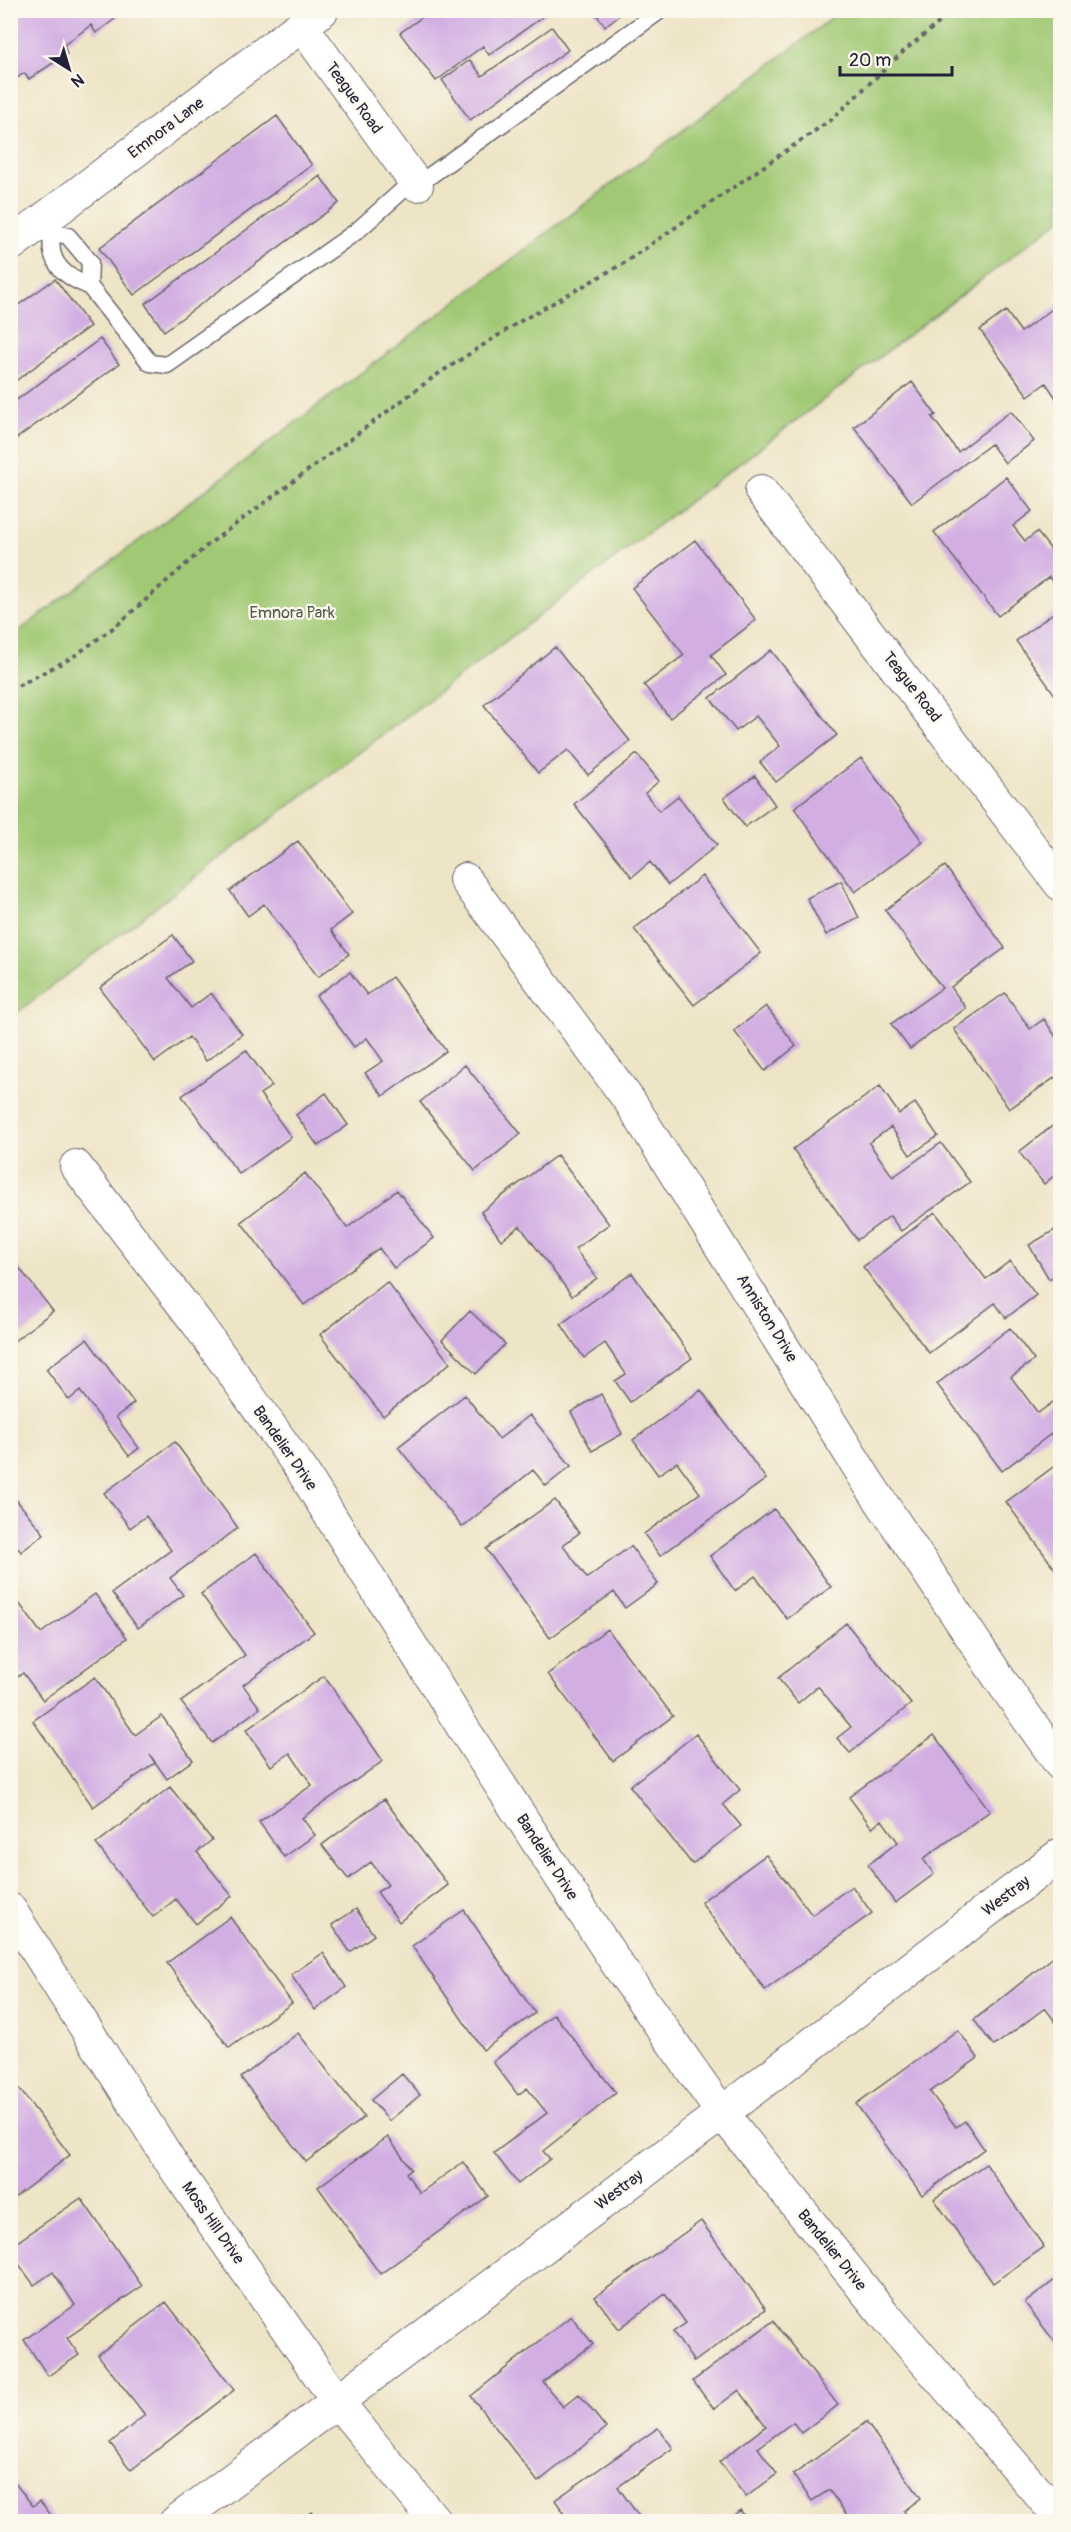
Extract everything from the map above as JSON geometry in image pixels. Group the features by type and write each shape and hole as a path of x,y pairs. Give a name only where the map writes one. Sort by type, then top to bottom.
{"street":[{"name":"Teague Road","path":"305,16 416,182"},
{"name":"Emnora Lane","path":"10,244 49,226 305,16"},
{"name":"Teague Road","path":"761,491 1060,884"},
{"name":"Anniston Drive","path":"465,879 631,1103 747,1284 867,1481 1001,1681 1060,1764"},
{"name":"Bandelier Drive","path":"76,1166 197,1323 301,1469 469,1738 617,1964 722,2113 883,2313 1060,2518"},
{"name":"Westray","path":"176,2522 722,2113 1060,1855"},
{"name":"Moss Hill Drive","path":"10,1910 174,2167 337,2401 436,2522"}],"lane":[{"path":"49,226 52,252 67,277 89,286 150,363 167,365 357,231 416,182 661,10"},
{"path":"49,226 68,236 90,262 89,286"}],"path":[{"path":"10,690 74,657 117,625 209,544 435,376 519,322 624,263 832,119 905,50 955,10"}],"green space":[{"name":"Emnora Park","path":"841,11 1060,11 1060,220 11,1017 11,637"}],"building":[{"path":"10,10 127,10 96,33 91,25 64,45 67,54 29,79 24,73 10,83"},
{"path":"432,10 546,10 548,13 489,55 483,46 436,81 400,33"},
{"path":"593,10 626,10 605,26"},
{"path":"552,27 568,50 470,120 442,80 470,60 482,76"},
{"path":"277,116 312,165 134,295 99,248"},
{"path":"320,176 339,203 164,331 145,304"},
{"path":"55,279 90,326 10,385 10,311"},
{"path":"1059,304 1060,404 1046,383 1028,396 980,330 1006,311 1021,332"},
{"path":"100,339 119,364 10,443 10,405"},
{"path":"912,382 936,415 932,417 958,452 1011,411 1034,441 1005,463 991,444 912,503 854,427"},
{"path":"1006,477 1032,511 1013,526 1025,541 1037,532 1052,551 1060,544 1060,592 1049,577 998,616 934,532"},
{"path":"695,540 756,620 711,655 726,675 670,718 644,685 684,655 632,588"},
{"path":"1060,608 1060,702 1016,641"},
{"path":"555,647 630,741 588,775 568,750 538,773 484,705"},
{"path":"771,650 837,735 776,782 760,762 780,746 756,716 736,731 710,698"},
{"path":"637,754 659,781 645,793 659,811 678,796 717,845 668,885 650,862 632,877 574,804"},
{"path":"861,758 923,842 855,892 794,808"},
{"path":"755,776 775,805 745,827 724,798"},
{"path":"298,841 352,914 331,930 349,954 318,977 264,904 248,916 230,891"},
{"path":"945,866 1005,948 951,987 966,1008 910,1049 891,1024 942,988 885,910"},
{"path":"702,876 761,953 694,1005 634,929"},
{"path":"841,881 859,918 826,935 807,898"},
{"path":"173,935 192,961 168,978 191,1008 211,993 242,1034 206,1061 189,1037 155,1062 100,988"},
{"path":"350,972 367,995 392,977 446,1051 383,1096 365,1073 383,1061 367,1038 354,1047 316,996"},
{"path":"1005,993 1030,1029 1044,1019 1060,1043 1060,1074 1009,1109 954,1029"},
{"path":"766,1006 796,1046 765,1071 734,1031"},
{"path":"246,1050 272,1086 260,1094 291,1137 239,1174 182,1096"},
{"path":"465,1065 521,1134 475,1171 420,1102"},
{"path":"880,1086 899,1114 915,1103 938,1136 910,1155 891,1127 869,1143 893,1177 941,1143 970,1182 901,1231 890,1216 857,1240 793,1149"},
{"path":"326,1093 348,1125 318,1146 296,1115"},
{"path":"1060,1120 1060,1171 1044,1184 1019,1152"},
{"path":"557,1155 609,1224 575,1249 597,1278 572,1296 520,1226 501,1240 481,1212"},
{"path":"305,1173 347,1228 397,1190 434,1238 394,1268 379,1248 304,1305 241,1222"},
{"path":"935,1212 986,1279 1010,1261 1036,1295 1006,1318 995,1303 929,1353 863,1267"},
{"path":"1060,1227 1060,1273 1049,1279 1029,1245"},
{"path":"10,1256 53,1311 10,1344"},
{"path":"632,1273 692,1358 630,1402 615,1381 626,1374 605,1343 584,1358 561,1324"},
{"path":"387,1282 450,1363 383,1416 320,1335"},
{"path":"470,1311 505,1344 476,1374 442,1340"},
{"path":"1010,1328 1034,1360 1011,1377 1038,1413 1060,1397 1060,1427 1002,1471 937,1384"},
{"path":"87,1339 134,1403 116,1417 139,1448 129,1456 80,1391 69,1400 46,1369"},
{"path":"701,1390 766,1479 660,1556 644,1534 700,1493 677,1462 658,1475 633,1440"},
{"path":"601,1394 622,1434 592,1451 571,1412"},
{"path":"465,1395 499,1439 530,1415 571,1466 546,1486 533,1470 462,1527 398,1447"},
{"path":"175,1442 238,1528 170,1578 183,1595 138,1628 112,1593 171,1550 146,1516 130,1528 104,1493"},
{"path":"1060,1462 1060,1576 1006,1502"},
{"path":"14,1497 44,1534 21,1552 10,1538 10,1500"},
{"path":"555,1500 579,1533 563,1545 587,1578 631,1546 658,1584 625,1608 614,1592 550,1638 486,1549"},
{"path":"774,1509 831,1587 787,1619 755,1576 735,1591 710,1556"},
{"path":"256,1553 314,1632 243,1685 260,1708 212,1743 181,1702 245,1655 201,1594"},
{"path":"10,1591 41,1633 95,1594 127,1638 43,1700 23,1673 10,1682"},
{"path":"846,1623 911,1704 850,1753 837,1738 851,1727 818,1686 798,1703 778,1678"},
{"path":"607,1629 673,1716 613,1761 548,1674"},
{"path":"324,1676 383,1761 302,1818 315,1835 284,1857 259,1822 312,1785 290,1753 271,1766 246,1730"},
{"path":"95,1677 135,1735 162,1716 193,1760 167,1779 150,1755 155,1763 93,1807 33,1721"},
{"path":"696,1734 740,1790 723,1804 741,1826 692,1864 630,1786"},
{"path":"934,1735 990,1811 923,1859 934,1874 895,1903 868,1865 898,1842 882,1820 872,1828 849,1797"},
{"path":"170,1787 212,1840 197,1852 232,1896 196,1924 176,1899 153,1917 96,1844"},
{"path":"384,1799 448,1885 399,1922 377,1892 388,1885 371,1862 348,1879 322,1845"},
{"path":"766,1855 812,1915 852,1886 872,1913 765,1990 701,1902"},
{"path":"356,1909 374,1935 350,1952 332,1925"},
{"path":"464,1910 535,2013 483,2050 412,1946"},
{"path":"230,1917 292,2003 229,2048 167,1963"},
{"path":"1060,1952 1060,2028 1045,2008 994,2046 974,2020"},
{"path":"323,1953 346,1987 315,2010 291,1975"},
{"path":"554,2014 616,2093 543,2151 550,2159 518,2184 494,2153 547,2113 527,2088 518,2095 493,2062"},
{"path":"958,2030 978,2058 930,2092 956,2127 965,2121 984,2149 922,2195 856,2104"},
{"path":"298,2033 364,2117 306,2162 241,2078"},
{"path":"402,2074 420,2095 389,2121 371,2100"},
{"path":"10,2077 70,2155 10,2201"},
{"path":"388,2137 411,2169 406,2173 420,2193 463,2162 488,2196 380,2274 318,2187"},
{"path":"986,2164 1044,2247 993,2283 934,2199"},
{"path":"81,2198 142,2286 67,2338 79,2355 48,2376 24,2340 75,2305 53,2272 34,2285 10,2252 10,2247"},
{"path":"701,2221 766,2309 694,2362 673,2332 686,2323 665,2294 619,2329 595,2297"},
{"path":"1060,2276 1060,2349 1025,2303"},
{"path":"166,2302 234,2390 131,2470 110,2443 145,2415 98,2355"},
{"path":"571,2316 593,2344 543,2382 563,2407 579,2394 606,2428 538,2482 471,2396"},
{"path":"773,2321 838,2405 801,2433 793,2422 758,2448 777,2474 746,2497 719,2462 766,2426 739,2390 714,2409 693,2381"},
{"path":"866,2422 921,2498 904,2511 911,2522 852,2522 829,2490 812,2501 793,2475"},
{"path":"658,2428 673,2448 618,2487 643,2522 570,2522 555,2500"},
{"path":"10,2477 33,2506 40,2501 54,2519 10,2522"},
{"path":"740,2510 749,2522 726,2522"},
{"path":"312,2512 319,2522 300,2522"}]}
